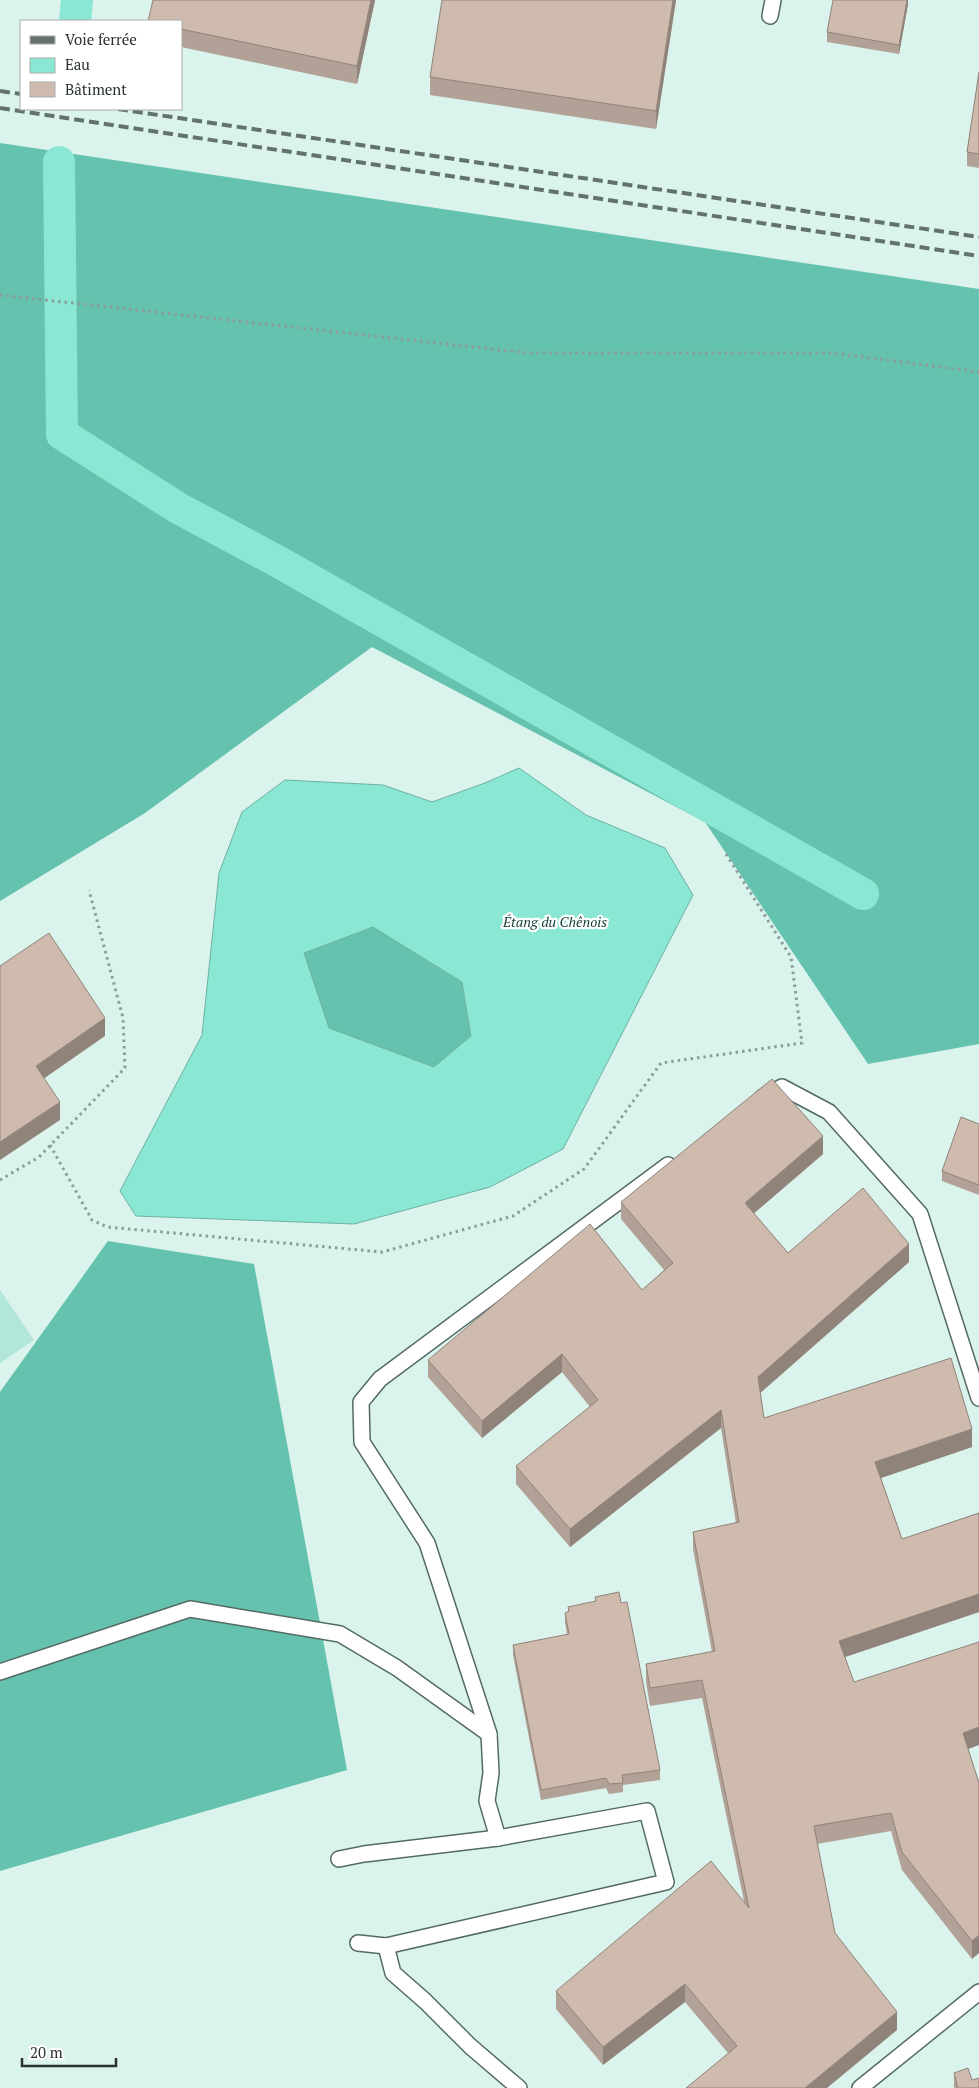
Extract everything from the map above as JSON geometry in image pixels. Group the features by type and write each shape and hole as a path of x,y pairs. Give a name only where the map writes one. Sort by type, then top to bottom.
{"lane":[{"path":"770,16 773,0"},
{"path":"749,1104 782,1087 829,1112 920,1214 979,1398"},
{"path":"498,1838 487,1801 491,1773 489,1734 427,1543 362,1442 361,1402 380,1379 677,1158"},
{"path":"0,1672 190,1609 340,1634 396,1668 489,1734"},
{"path":"339,1859 364,1854 498,1838 647,1811 666,1882 386,1946 358,1943"},
{"path":"386,1946 393,1973 425,2001 470,2046 519,2088"},
{"path":"860,2088 979,1992"}],"path":[{"path":"0,295 528,352 832,353 979,372"},
{"path":"50,1145 92,1220 107,1227 382,1252 513,1216 584,1169 661,1063 802,1043 791,957 726,854"},
{"path":"0,1180 39,1157 125,1068 123,1018 89,890"}],"shaded area":[{"path":"0,143 979,289 979,1044 868,1064 705,822 372,647 145,813 0,901"},
{"path":"373,927 462,982 471,1036 434,1067 329,1029 303,953"},
{"path":"108,1241 254,1264 347,1770 0,1871 0,1392"},
{"path":"0,1290 34,1340 0,1363"}],"water":[{"name":"Étang du Chênois","path":"519,768 586,815 665,848 693,895 563,1149 490,1187 354,1224 136,1216 120,1191 202,1035 219,873 242,812 285,780 383,785 432,802 485,783","holes":["373,927 462,982 471,1036 434,1067 329,1028 304,953"]}],"building":[{"path":"153,0 371,0 357,66 182,29 182,20 148,20"},
{"path":"442,0 673,0 656,111 430,77"},
{"path":"833,0 907,0 899,45 827,32"},
{"path":"979,72 979,154 967,152"},
{"path":"49,933 105,1018 36,1066 60,1102 0,1142 0,966"},
{"path":"772,1079 823,1136 745,1203 788,1253 863,1188 909,1244 758,1377 764,1418 951,1358 972,1429 875,1462 902,1539 979,1513 979,1594 839,1641 854,1682 979,1642 979,1727 963,1733 979,1783 979,1935 972,1941 902,1852 891,1813 814,1826 835,1933 897,2012 805,2088 686,2088 737,2046 685,1984 603,2047 556,1991 711,1861 749,1908 702,1680 650,1688 646,1664 715,1651 693,1532 739,1522 721,1410 570,1529 516,1466 598,1400 562,1354 482,1421 428,1360 590,1224 642,1290 673,1263 621,1202"},
{"path":"961,1117 979,1124 979,1185 942,1171"},
{"path":"619,1592 621,1603 627,1602 660,1770 622,1775 623,1783 609,1784 606,1778 541,1790 513,1645 569,1634 565,1613 569,1611 568,1607 596,1601 595,1597"},
{"path":"968,2068 972,2080 979,2078 979,2088 958,2088 954,2073"}],"waterway":[{"path":"75,20 77,0"},
{"path":"59,162 62,434 178,508 277,561 863,894"}],"railway":[{"path":"0,91 20,94"},
{"path":"0,108 979,256"},
{"path":"125,110 979,237"}]}
